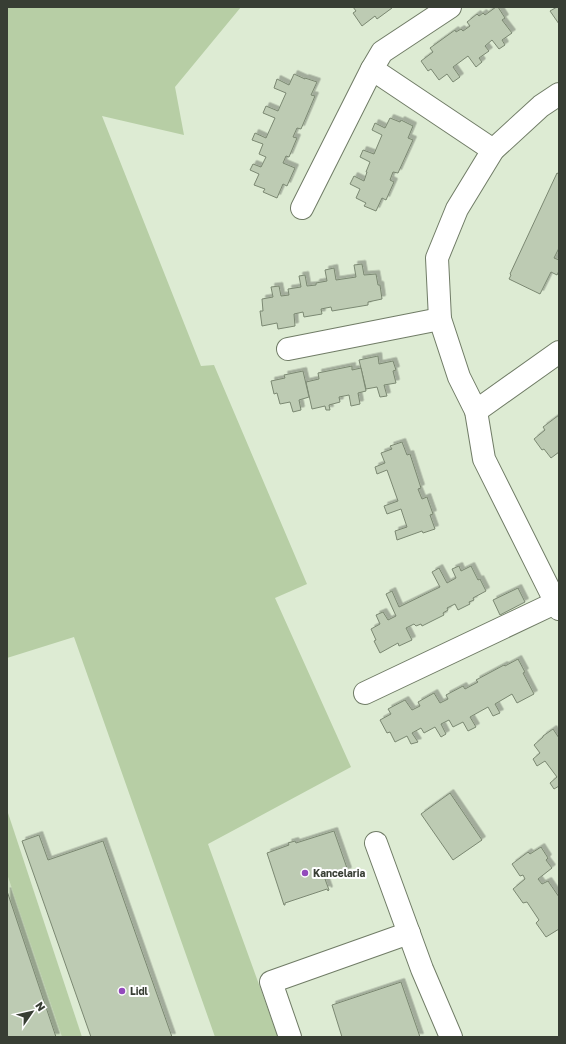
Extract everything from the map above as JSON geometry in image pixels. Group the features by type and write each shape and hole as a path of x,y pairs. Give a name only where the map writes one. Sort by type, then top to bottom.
{"street":[{"path":"302,208 382,52 450,7"},
{"path":"372,69 492,150"},
{"path":"365,693 558,604 484,459 476,411 459,377 440,319 438,258 457,209 492,150 541,106 559,94"},
{"path":"288,349 440,319"},
{"path":"476,411 559,352"},
{"path":"376,843 422,969 451,1037"},
{"path":"290,1037 271,982 409,933"}],"shaded area":[{"path":"7,7 241,7 175,87 184,135 102,116 201,366 214,365 307,584 275,598 351,767 208,844 278,1037 215,1037 74,637 7,658"},
{"path":"7,810 82,1037 62,1037 7,874"},
{"path":"7,874 62,1037 7,1037"}],"building":[{"path":"353,7 392,8 377,19 375,16 362,26 353,13 356,11"},
{"path":"498,7 505,18 502,20 512,33 502,40 505,45 499,49 492,40 485,46 489,51 479,58 482,62 476,67 468,56 453,67 460,77 453,82 447,74 439,80 431,69 428,71 421,61 433,52 430,48 455,30 456,32 461,29 463,31 470,26 467,22 477,14 479,16 483,13 485,15"},
{"path":"559,7 559,24 550,11"},
{"path":"294,74 317,82 311,95 315,96 301,129 297,128 293,137 297,138 289,157 286,156 283,163 295,168 287,186 283,184 277,198 263,192 265,189 254,185 259,174 250,170 253,164 261,167 266,157 259,154 263,144 252,140 255,133 266,138 275,118 263,113 266,106 278,111 286,93 274,88 277,79 289,85"},
{"path":"390,118 400,122 401,120 413,126 408,138 413,140 398,173 393,172 390,180 394,182 386,200 382,198 376,211 364,206 366,203 356,198 360,189 350,184 354,176 364,181 370,162 360,157 363,150 374,154 382,135 372,130 375,123 385,128"},
{"path":"557,173 559,174 559,248 554,258 559,260 559,271 557,275 551,272 540,294 509,279"},
{"path":"362,264 364,275 376,274 378,285 380,285 382,299 368,302 368,305 332,311 331,307 321,309 322,314 304,317 303,312 294,314 295,326 278,329 277,323 262,326 260,311 263,311 262,299 273,297 271,287 279,286 281,296 289,295 288,289 301,287 299,276 305,275 307,286 316,285 316,283 327,281 325,270 334,268 336,280 356,277 354,265"},
{"path":"378,356 379,364 393,361 396,370 393,371 396,383 384,385 387,396 380,397 377,387 366,389 359,360"},
{"path":"352,366 352,370 361,368 366,391 358,393 360,404 351,406 349,395 339,397 340,402 329,405 330,410 326,410 325,406 312,409 306,382 319,379 318,373"},
{"path":"303,371 309,397 299,400 301,410 293,412 290,402 280,404 277,393 274,394 271,381 285,378 284,375"},
{"path":"559,415 559,452 551,458 544,449 542,450 534,439 545,430 543,427"},
{"path":"402,442 407,455 410,454 421,488 418,489 422,499 427,497 433,514 430,515 435,529 423,533 422,531 397,540 395,531 407,527 401,509 387,514 384,506 398,501 387,470 377,474 375,467 385,463 381,453 392,449 390,446"},
{"path":"459,566 461,571 471,566 478,580 480,579 486,591 473,598 474,600 469,602 470,604 458,610 455,604 447,608 448,610 443,613 444,615 422,626 421,624 416,626 414,624 406,628 412,640 399,646 398,643 380,653 374,641 376,640 371,629 380,624 376,615 383,612 388,620 396,616 386,594 392,591 399,607 440,587 432,572 439,568 447,583 456,578 452,569"},
{"path":"518,588 525,602 500,615 493,600"},
{"path":"518,659 525,672 523,673 534,694 517,703 512,694 495,704 500,713 493,716 488,707 470,717 476,727 468,731 463,722 453,727 449,720 441,724 446,734 441,737 435,727 424,733 421,728 412,733 418,742 411,744 407,736 395,742 390,732 387,733 380,720 391,714 388,709 405,700 412,710 420,706 418,702 434,693 440,703 448,699 446,695 463,686 465,689 478,682 476,680"},
{"path":"553,729 559,738 559,786 554,789 550,783 557,777 545,761 537,766 533,759 540,753 534,745"},
{"path":"450,793 482,840 453,860 421,814"},
{"path":"334,831 348,871 325,879 329,890 328,891 327,889 285,903 284,905 267,853 289,845 288,843 295,841 296,843"},
{"path":"39,835 48,860 103,841 172,1037 91,1037 22,841"},
{"path":"541,847 548,858 546,860 552,868 538,879 542,884 548,881 559,897 559,929 546,937 536,923 539,920 527,902 523,903 513,889 525,879 523,875 520,876 512,864 528,852 530,854"},
{"path":"7,891 56,1037 7,1037"},
{"path":"401,982 420,1037 342,1037 332,1005"}],"place":[{"name":"Kancelaria","path":"305,873"},
{"name":"Lidl","path":"122,991"}]}
